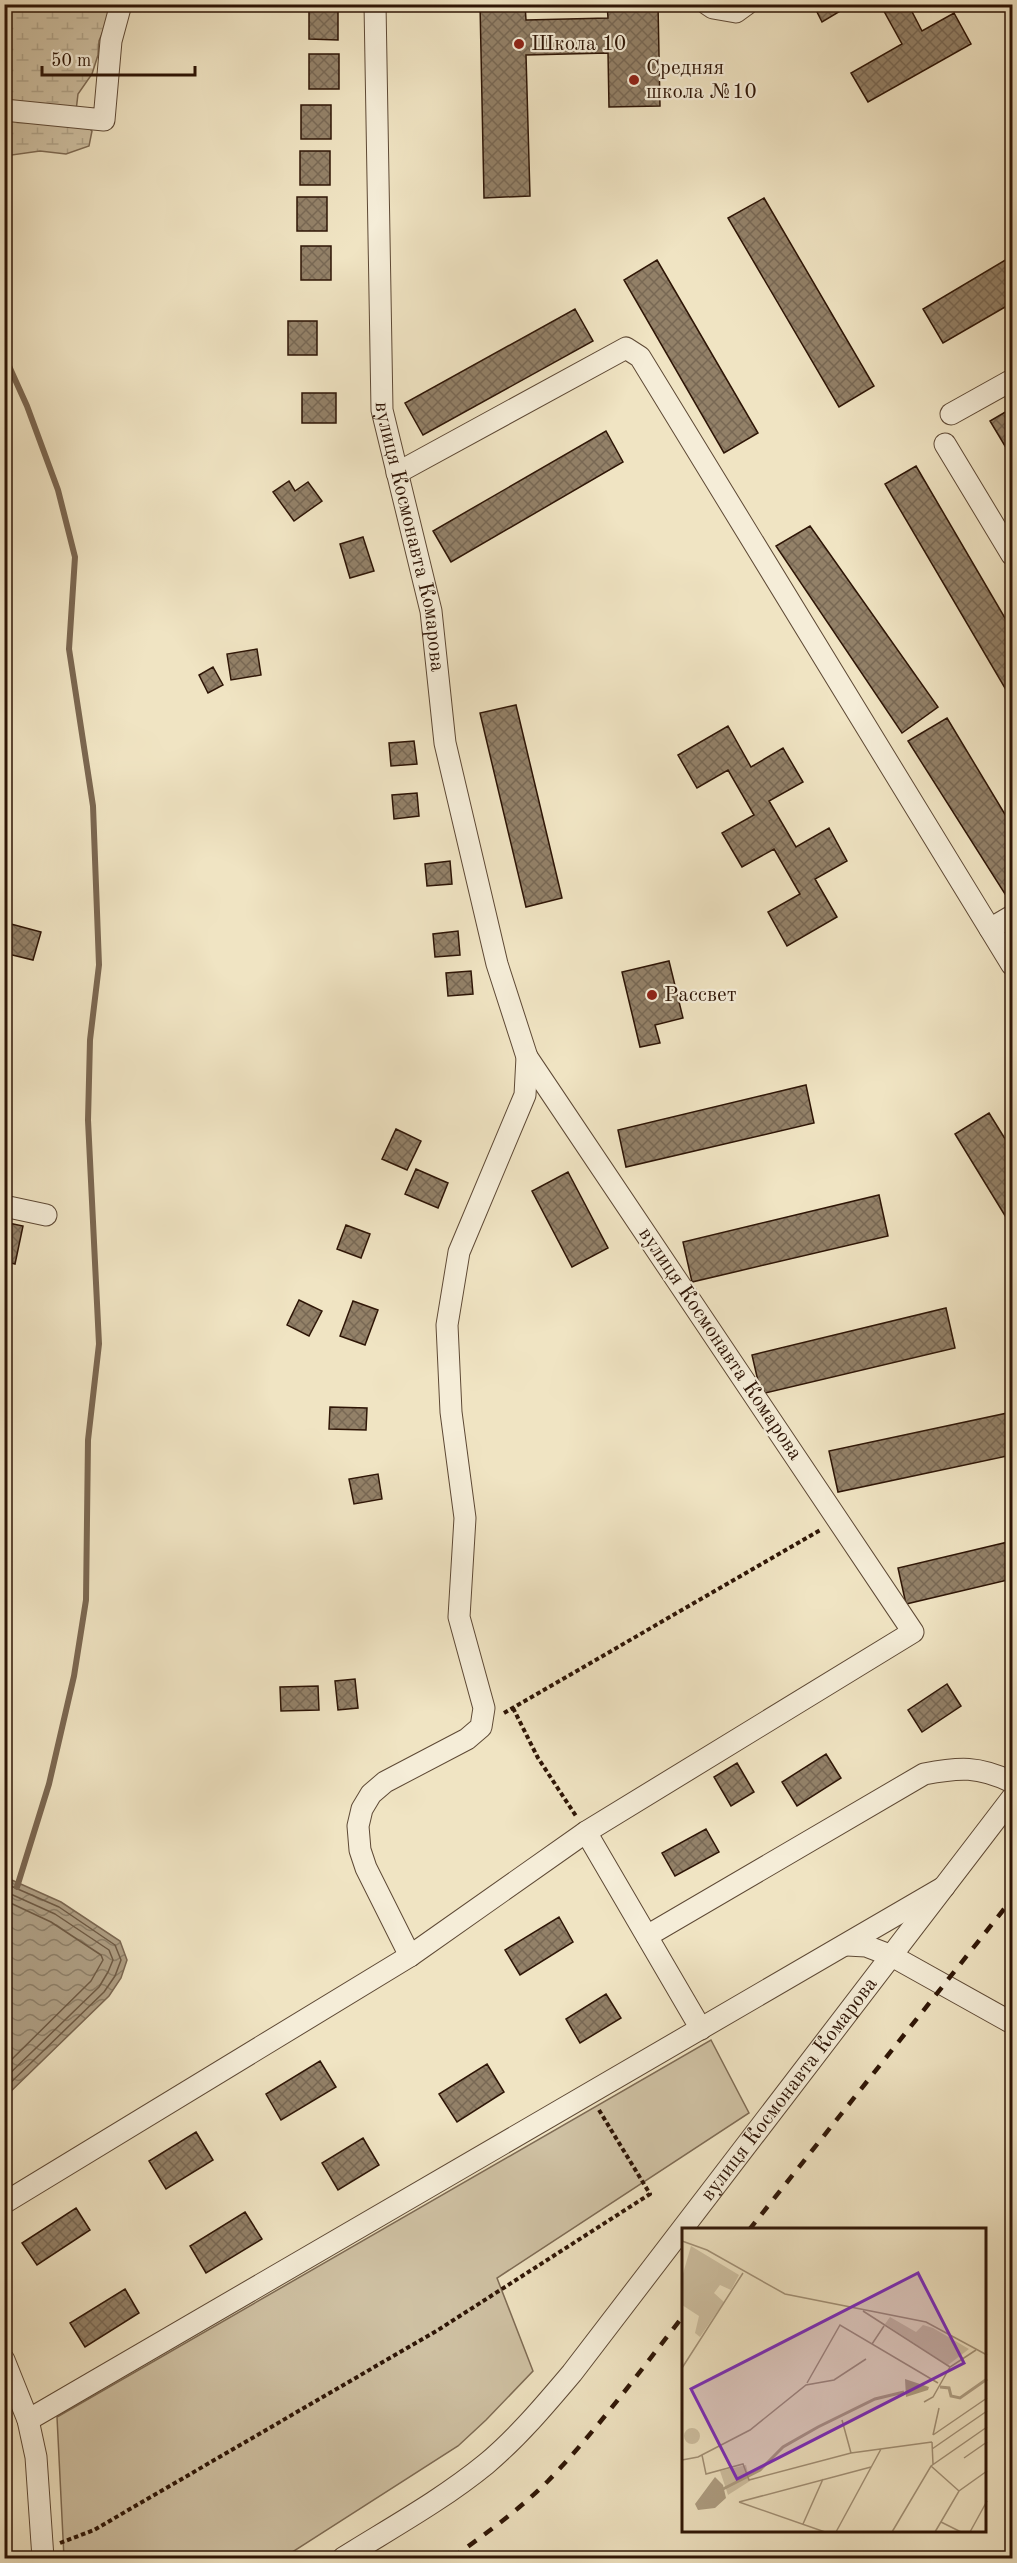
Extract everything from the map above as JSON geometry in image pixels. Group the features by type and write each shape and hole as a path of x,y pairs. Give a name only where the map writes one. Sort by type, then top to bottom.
{"street":[{"path":"4,110 104,120 111,41 121,4"},
{"name":"вулиця Космонавта Комарова","path":"375,4 382,410 431,611 445,743 497,964 527,1057 913,1632 586,1832"},
{"path":"707,4 713,8 736,12 747,4"},
{"path":"397,473 626,348 640,357 1012,965"},
{"path":"951,414 1012,380"},
{"path":"945,444 1012,555"},
{"path":"990,929 1012,916"},
{"name":"вулиця Космонавта Комарова","path":"482,1718 459,1617 465,1518 451,1412 447,1325 459,1252 525,1095 527,1057"},
{"path":"4,1206 46,1215"},
{"path":"410,1956 366,1868 360,1850 358,1826 362,1809 371,1794 385,1782 467,1739 482,1718"},
{"path":"648,1936 924,1774 951,1769 972,1769 990,1771 1012,1782"},
{"name":"вулиця Космонавта Комарова","path":"683,2228 1012,1797"},
{"path":"4,2203 410,1956 586,1832 701,2028"},
{"path":"28,2421 944,1887"},
{"path":"847,1945 866,1946 892,1956 1012,2023"},
{"name":"вулиця Космонавта Комарова","path":"343,2559 458,2486 488,2462 542,2409 682,2230"},
{"path":"4,2360 28,2421 36,2457 43,2554"}],"path":[{"path":"482,1718 513,1708 828,1526"},
{"path":"513,1708 538,1758 586,1832"},
{"path":"43,2554 94,2530 438,2330 650,2194 589,2094"}],"green space":[{"path":"5,5 114,5 99,41 98,55 92,74 78,94 76,111 82,122 92,131 89,146 66,154 40,151 5,156"},
{"path":"711,2040 749,2113 497,2278 533,2371 458,2446 283,2558 64,2558 57,2417"}],"water":[{"path":"5,1877 61,1902 120,1941 127,1960 121,1978 109,1996 5,2097"}],"building":[{"name":"Средняя школа №10","path":"480,4 525,4 526,20 608,18 607,4 658,4 660,106 609,107 608,53 526,55 530,196 484,198"},
{"path":"813,4 852,4 822,22"},
{"path":"880,4 908,4 922,31 954,13 971,44 868,102 851,73 902,44"},
{"path":"309,5 338,5 338,40 309,39"},
{"path":"309,54 339,54 339,89 309,89"},
{"path":"301,105 331,105 331,139 301,139"},
{"path":"300,151 330,151 330,185 300,185"},
{"path":"297,197 327,197 327,231 297,231"},
{"path":"764,198 874,386 839,407 728,218"},
{"path":"301,246 331,246 331,280 301,280"},
{"path":"1012,256 1012,303 943,343 923,309"},
{"path":"657,260 758,433 724,453 624,280"},
{"path":"575,309 593,341 423,435 405,403"},
{"path":"288,321 317,321 317,355 288,355"},
{"path":"302,393 336,393 336,423 302,423"},
{"path":"1012,408 1012,455 1011,456 990,421"},
{"path":"606,431 623,462 451,562 433,531"},
{"path":"916,466 1012,630 1012,700 885,484"},
{"path":"289,481 295,491 308,482 322,501 294,521 273,492"},
{"path":"810,526 938,707 902,733 776,546"},
{"path":"363,537 374,571 350,578 340,544"},
{"path":"257,649 261,675 231,680 227,654"},
{"path":"213,667 223,685 208,693 199,675"},
{"path":"516,705 562,898 526,907 480,713"},
{"path":"947,718 1012,826 1012,889 1005,894 908,741"},
{"path":"728,726 751,767 783,748 803,782 769,801 796,847 829,828 847,861 815,879 837,917 787,946 768,912 800,894 774,849 742,867 722,833 754,815 728,770 697,788 678,755"},
{"path":"414,741 417,764 391,766 389,743"},
{"path":"417,793 419,816 394,819 392,795"},
{"path":"450,861 452,884 427,886 425,864"},
{"path":"11,924 41,932 33,960 4,953"},
{"path":"458,931 460,955 435,957 433,934"},
{"name":"Рассвет","path":"669,961 683,1018 655,1025 660,1043 640,1047 622,972"},
{"path":"471,971 473,994 448,996 446,973"},
{"path":"806,1085 814,1123 626,1167 618,1130"},
{"path":"989,1113 1012,1150 1012,1227 955,1134"},
{"path":"396,1129 421,1141 407,1170 382,1159"},
{"path":"416,1169 448,1183 438,1208 405,1194"},
{"path":"568,1172 608,1248 572,1267 532,1191"},
{"path":"879,1195 888,1236 692,1282 683,1242"},
{"path":"4,1222 23,1226 15,1264 4,1261"},
{"path":"346,1225 370,1234 361,1258 337,1249"},
{"path":"299,1300 322,1311 309,1336 287,1325"},
{"path":"353,1301 378,1310 365,1345 340,1336"},
{"path":"946,1308 955,1348 761,1394 752,1355"},
{"path":"330,1407 367,1408 366,1430 329,1429"},
{"path":"1012,1412 1012,1455 838,1492 829,1451"},
{"path":"378,1474 382,1499 354,1504 349,1479"},
{"path":"1012,1541 1012,1579 906,1604 898,1568"},
{"path":"355,1679 358,1708 338,1710 335,1681"},
{"path":"947,1684 961,1706 922,1732 908,1710"},
{"path":"318,1686 319,1710 281,1711 280,1687"},
{"path":"826,1754 841,1778 797,1806 782,1782"},
{"path":"737,1763 754,1792 731,1806 714,1777"},
{"path":"706,1829 719,1852 675,1876 662,1853"},
{"path":"559,1917 573,1942 520,1975 505,1950"},
{"path":"606,1994 621,2018 580,2043 566,2019"},
{"path":"320,2061 336,2087 281,2120 266,2094"},
{"path":"487,2064 504,2092 457,2122 439,2094"},
{"path":"196,2132 213,2160 166,2189 149,2161"},
{"path":"363,2138 379,2165 338,2190 322,2163"},
{"path":"76,2208 90,2230 37,2265 22,2243"},
{"path":"245,2212 262,2239 206,2273 190,2246"},
{"path":"125,2289 139,2313 85,2347 70,2323"}],"waterway":[{"path":"4,355 27,406 58,490 75,557 69,649 93,806 99,965 90,1040 88,1120 99,1344 88,1440 86,1600 74,1676 49,1784 17,1887"}],"railway":[{"path":"751,2228 1012,1899"},
{"path":"452,2558 513,2512 548,2481 601,2421 682,2318"}],"place":[{"name":"Школа 10","path":"519,44"},
{"name":"Средняя школа №10","path":"634,80"},
{"name":"Рассвет","path":"652,995"}]}
